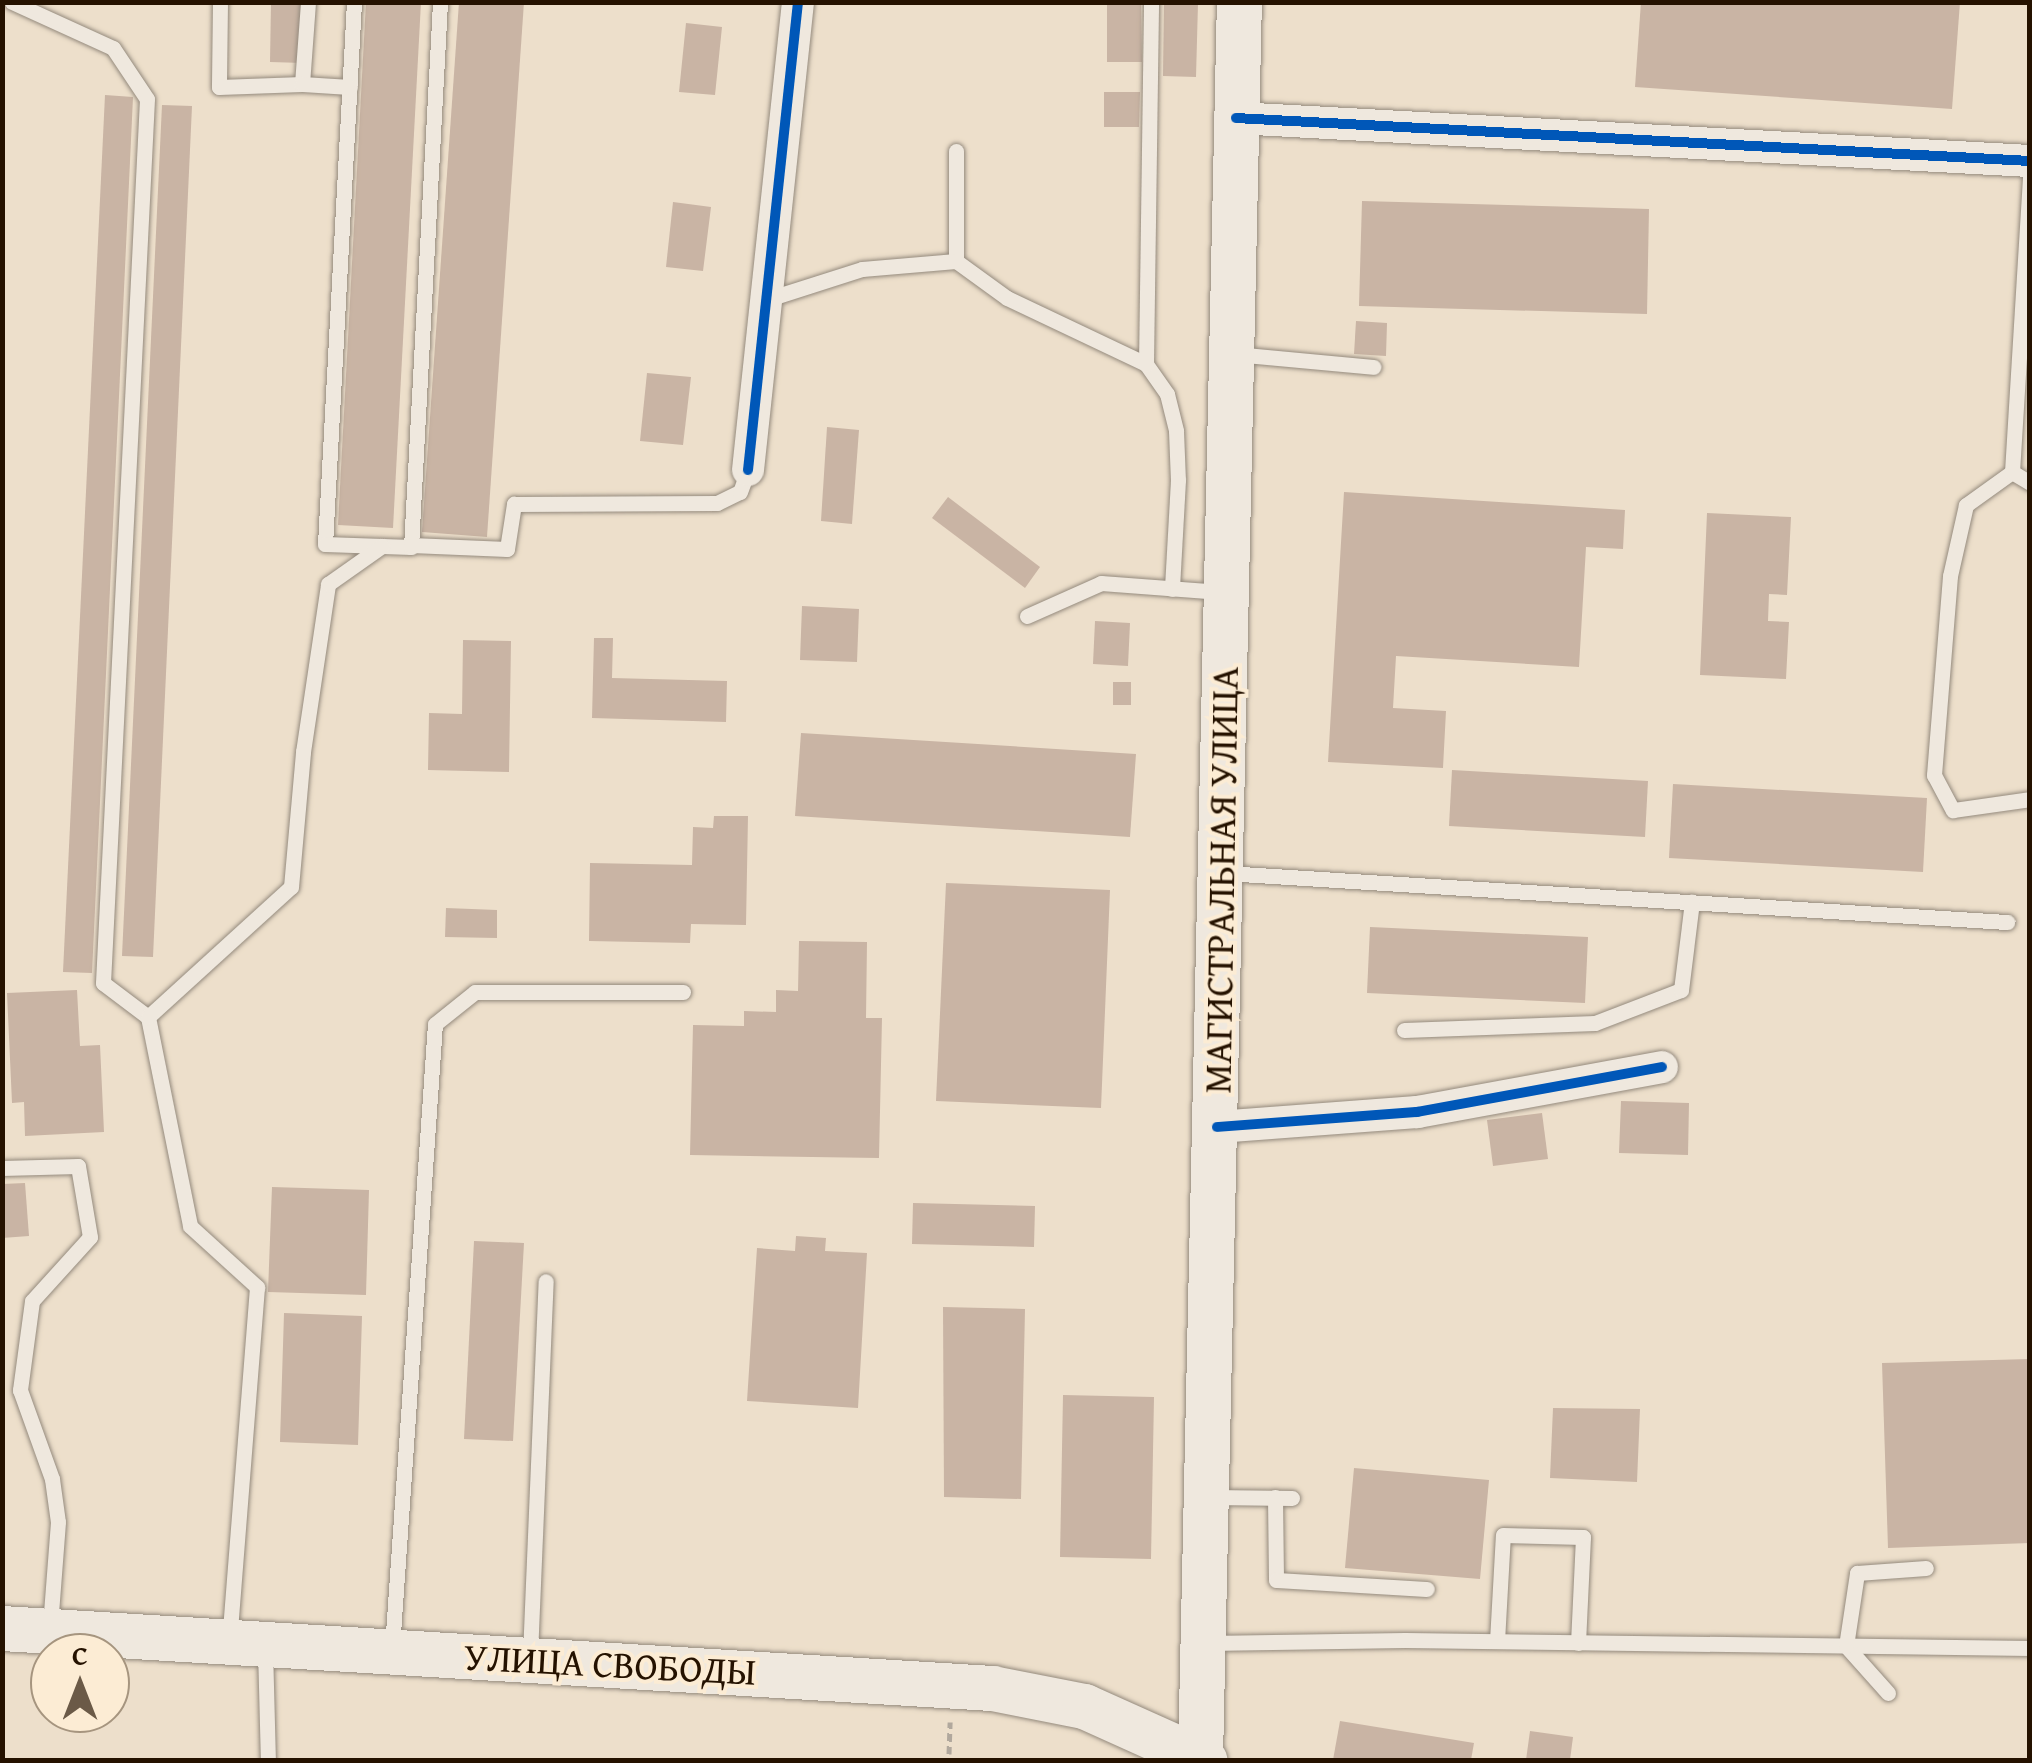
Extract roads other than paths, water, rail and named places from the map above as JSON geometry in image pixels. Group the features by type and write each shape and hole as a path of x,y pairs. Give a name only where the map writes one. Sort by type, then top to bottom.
{"main road":[{"name":"МАГИСТРАЛЬНАЯ УЛИЦА","path":"1202,1759 1239,2"},
{"name":"УЛИЦА СВОБОДЫ","path":"2,1628 992,1688 1084,1706 1202,1759"}],"street":[{"path":"748,470 798,2"},
{"path":"1236,118 2030,161"},
{"path":"1217,1127 1417,1112 1662,1068"}],"lane":[{"path":"12,2 114,48 147,99 103,982 148,1017 190,1226 257,1287 247,1643 268,1760"},
{"path":"220,2 219,87 350,87"},
{"path":"302,84 308,2"},
{"path":"354,2 325,544 507,549 514,504 717,503 740,492 748,470"},
{"path":"411,545 440,2"},
{"path":"1146,364 1151,2"},
{"path":"956,151 956,261"},
{"path":"2012,472 2030,176"},
{"path":"768,299 862,270 956,261 1007,298 1146,364 1167,394 1176,431 1178,480 1172,589"},
{"path":"1230,354 1372,367"},
{"path":"2012,472 2030,484"},
{"path":"2012,472 1966,505 1950,576 1934,775 1953,810 2030,798"},
{"path":"148,1017 291,887 302,752 328,584 382,546"},
{"path":"1028,616 1100,583 1226,592"},
{"path":"1221,872 2007,922"},
{"path":"1404,1030 1595,1022 1681,990 1692,902"},
{"path":"392,1652 435,1024 475,992 683,992"},
{"path":"2,1168 78,1166 90,1237 32,1301 20,1390 52,1479 58,1522 50,1631"},
{"path":"530,1660 546,1281"},
{"path":"1207,1497 1292,1498"},
{"path":"1275,1498 1276,1580 1428,1589"},
{"path":"1497,1641 1503,1536 1583,1538 1578,1643"},
{"path":"1846,1646 1857,1572 1926,1568"},
{"path":"1203,1644 1497,1641 2030,1648"},
{"path":"1846,1646 1888,1693"}]}
